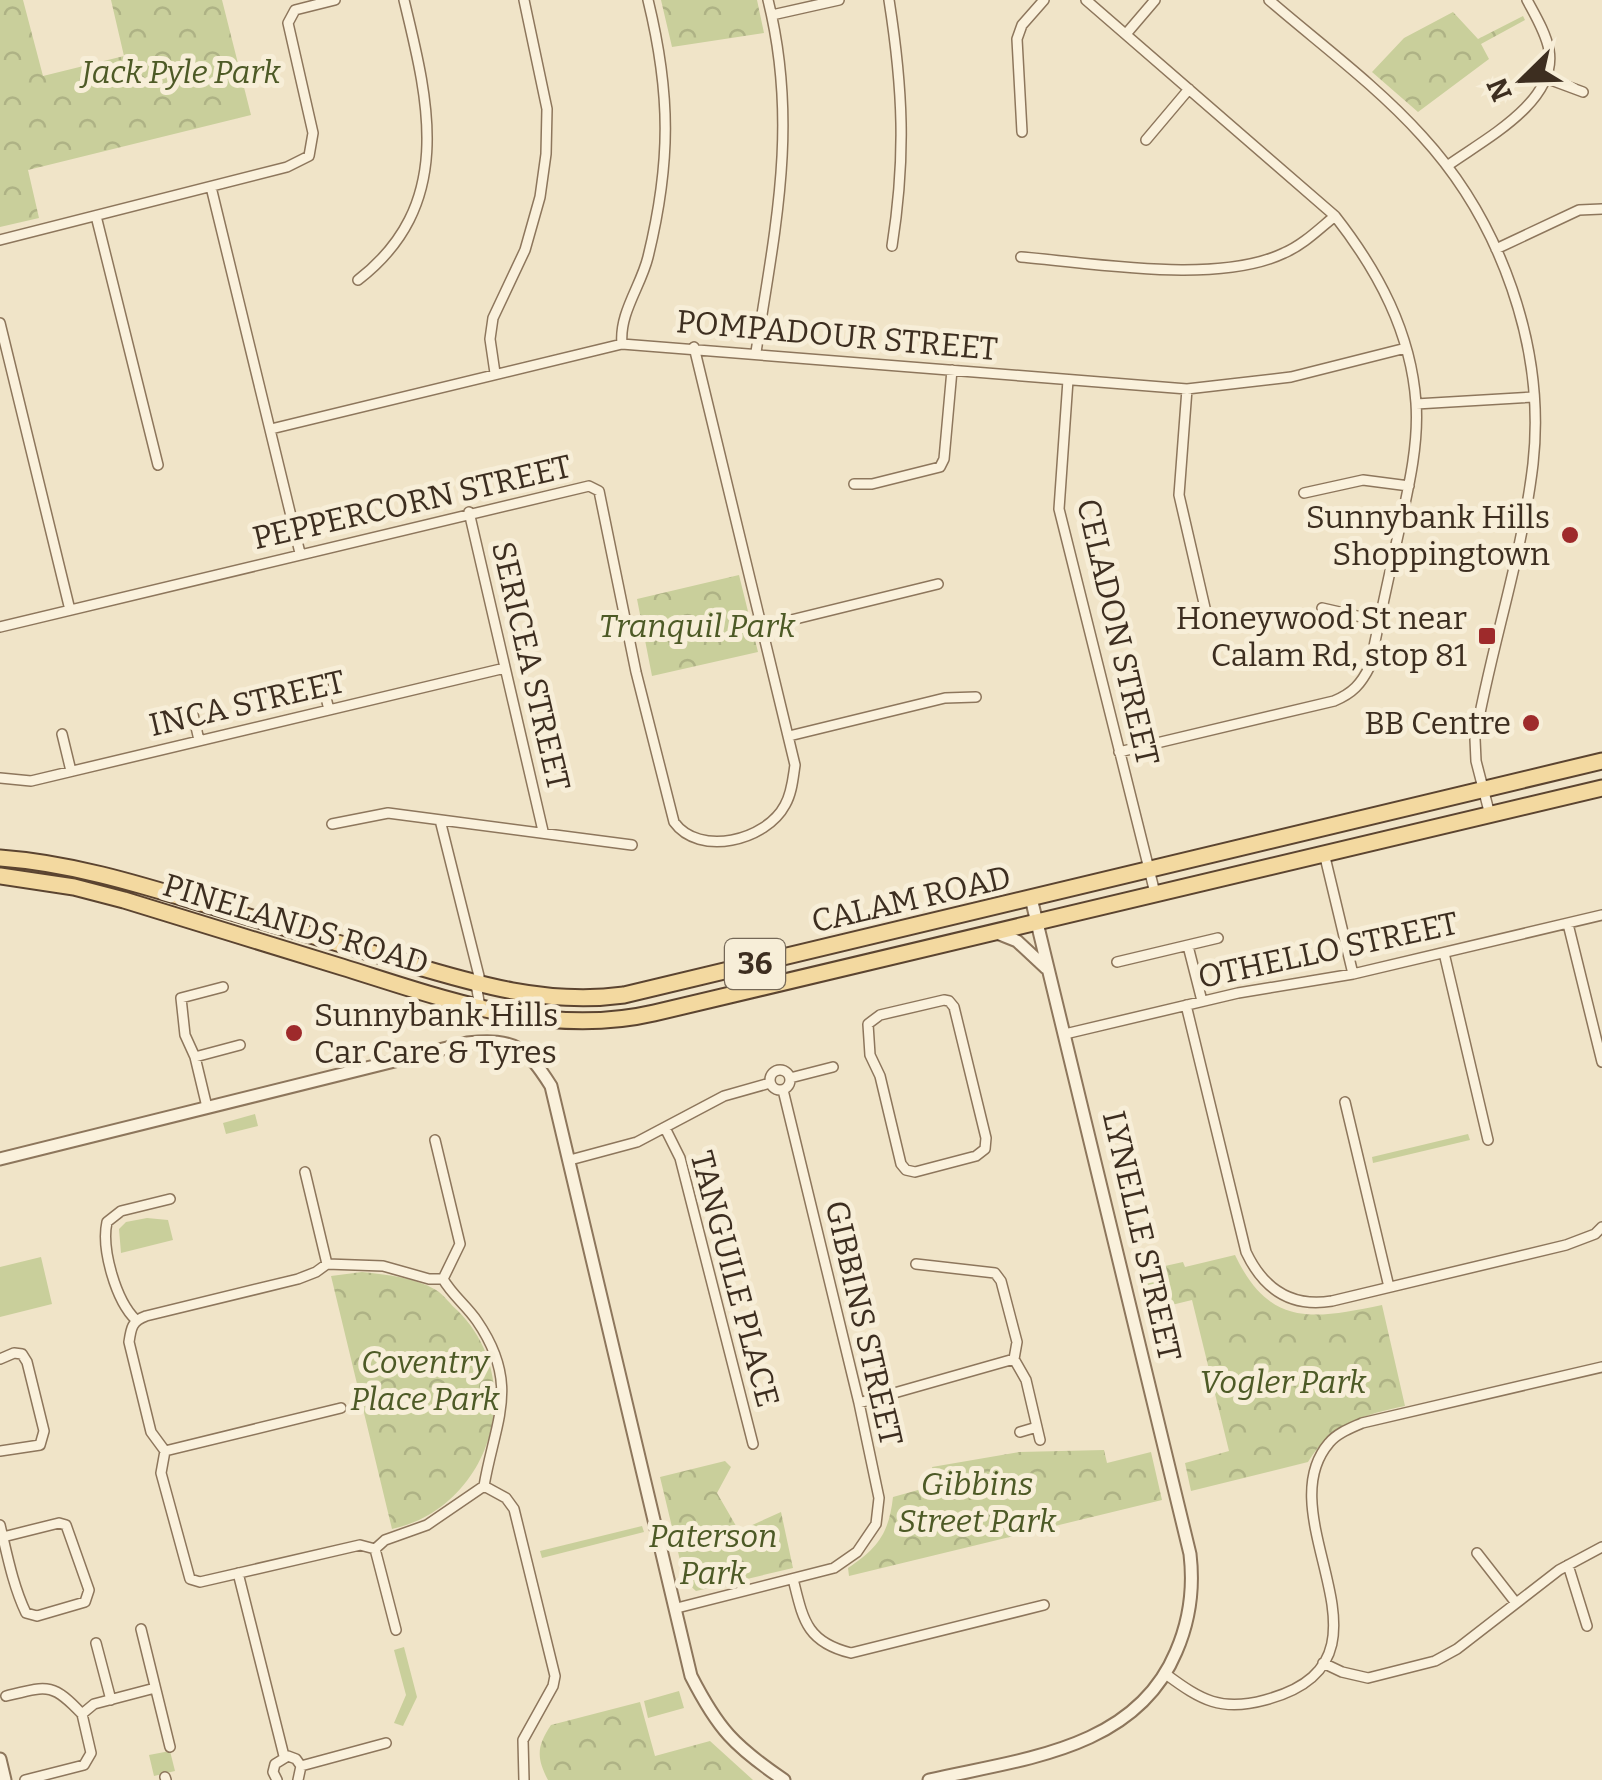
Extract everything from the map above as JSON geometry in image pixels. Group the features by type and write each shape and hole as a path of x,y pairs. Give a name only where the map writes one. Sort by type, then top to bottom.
{"main road":[{"name":"CALAM ROAD","path":"0,858 37,860 110,876 476,984 553,999 624,995 1602,761"},
{"name":"CALAM ROAD","path":"693,1004 1602,788"},
{"name":"PINELANDS ROAD","path":"0,876 61,884 124,900 535,1020 592,1023 693,1004"}],"street":[{"path":"0,240 287,167 309,156 313,132 288,23 295,10 334,0"},
{"path":"358,280 382,260 399,236 424,176 429,133 425,88 404,0"},
{"path":"495,374 490,339 493,318 525,250 540,197 546,154 547,109 524,0"},
{"path":"622,344 620,329 647,262 666,173 666,98 648,0"},
{"path":"756,352 785,151 781,69 768,0"},
{"path":"772,15 840,0"},
{"path":"889,0 901,78 902,144 892,246"},
{"path":"1022,132 1018,40 1022,24 1044,0"},
{"path":"1086,0 1335,216 1379,279 1394,310 1406,348 1416,404 1408,486 1370,666 1362,683 1349,695 1118,752"},
{"path":"1126,34 1155,0"},
{"path":"1269,0 1283,4 1402,115 1447,166 1496,249 1524,330 1533,397 1534,446 1528,496 1475,739 1490,815"},
{"path":"1447,166 1527,107 1548,80 1548,46 1527,0"},
{"path":"1548,80 1583,92"},
{"path":"1146,140 1189,89"},
{"path":"211,187 300,553"},
{"path":"1496,249 1579,210 1602,208"},
{"path":"96,216 158,465"},
{"path":"1021,257 1185,269 1223,268 1284,254 1335,216"},
{"path":"0,323 70,610"},
{"name":"POMPADOUR STREET","path":"270,429 622,344 1187,388 1291,377 1406,348"},
{"path":"694,348 789,736 944,698 976,697"},
{"path":"854,484 928,473 940,467 952,370"},
{"name":"CELADON STREET","path":"1068,380 1059,509 1155,893"},
{"path":"1187,388 1180,495 1206,612"},
{"path":"1416,404 1533,397"},
{"path":"1304,493 1363,480 1408,486"},
{"name":"PEPPERCORN STREET","path":"0,627 580,486 599,491 670,812 682,832 692,839 716,842 746,835 774,820 785,806 791,788 795,765 789,736"},
{"name":"SERICEA STREET","path":"469,512 543,831"},
{"path":"763,627 938,584"},
{"path":"1322,608 1379,621"},
{"name":"INCA STREET","path":"0,778 31,781 505,668"},
{"path":"321,677 328,710"},
{"path":"192,710 199,740"},
{"path":"62,734 71,772"},
{"path":"332,824 388,813 632,845"},
{"path":"440,820 479,976 476,984 480,1007"},
{"path":"1324,854 1353,974"},
{"name":"LYNELLE STREET","path":"929,1780 1065,1748 1130,1715 1167,1674 1189,1612 1193,1582 1190,1554 1031,898"},
{"name":"OTHELLO STREET","path":"1065,1034 1186,1005 1353,974 1602,915"},
{"path":"1568,924 1602,1062"},
{"path":"992,932 1018,940 1049,971"},
{"path":"1117,962 1218,938"},
{"path":"1188,946 1202,1002"},
{"path":"1444,953 1488,1140"},
{"path":"207,1107 195,1056 185,1035 181,998 223,987"},
{"path":"949,1001 954,1007 986,1138 984,1149 976,1156 914,1172 906,1170 901,1164 880,1076 870,1055 868,1033 872,1018 949,1001"},
{"path":"1186,1005 1246,1252 1256,1273 1274,1290 1298,1302 1332,1301 1566,1245 1595,1234 1602,1227"},
{"path":"0,1159 485,1041 521,1048 534,1058 552,1086 691,1676 714,1720 742,1752 784,1780"},
{"path":"195,1056 240,1045"},
{"path":"790,1078 834,1067"},
{"path":"570,1160 636,1142 724,1096 770,1082 776,1071 786,1072 790,1078 783,1090 775,1089 770,1082"},
{"name":"GIBBINS STREET","path":"677,1608 834,1568 857,1552 876,1524 879,1498 859,1403 783,1090"},
{"path":"1346,1102 1390,1287"},
{"name":"TANGUILE PLACE","path":"665,1128 680,1158 752,1444"},
{"path":"375,1549 385,1540 427,1525 484,1486 501,1418 503,1394 498,1366 478,1323 450,1292 444,1278 460,1244 435,1140"},
{"path":"305,1172 327,1264"},
{"path":"136,1320 119,1300 104,1234 107,1222 121,1211 170,1199"},
{"path":"136,1320 298,1278 327,1264 383,1266 428,1279 444,1278"},
{"path":"916,1264 994,1274 1001,1281 1017,1342 1014,1359 1026,1380 1040,1440"},
{"path":"136,1320 129,1342 151,1432 165,1451 161,1473 190,1579 200,1582 360,1545 375,1549"},
{"path":"0,1359 14,1353 22,1354 27,1362 44,1432 40,1445 0,1451"},
{"path":"859,1403 1014,1359"},
{"path":"1167,1674 1196,1697 1235,1706 1293,1690 1323,1664 1333,1635 1335,1612 1314,1525 1312,1495 1318,1463 1329,1442 1362,1423 1602,1367"},
{"path":"165,1451 340,1408"},
{"path":"1020,1432 1037,1427"},
{"path":"484,1486 506,1498 514,1508 555,1676 554,1686 522,1740 524,1780"},
{"path":"0,1525 3,1537 23,1608 30,1616 76,1606 89,1597 66,1526 59,1523 3,1537"},
{"path":"1323,1664 1368,1678 1419,1667 1449,1654 1568,1565 1602,1548"},
{"path":"375,1549 396,1630"},
{"path":"1478,1553 1516,1603"},
{"path":"1568,1565 1587,1626"},
{"path":"238,1573 284,1756"},
{"path":"792,1579 804,1619 816,1638 851,1653 1044,1605"},
{"path":"141,1629 170,1747"},
{"path":"96,1644 111,1700"},
{"path":"6,1696 51,1688 61,1692 82,1714 91,1753 84,1765 61,1776 26,1780"},
{"path":"82,1714 94,1704 156,1688"},
{"path":"301,1766 386,1743"},
{"path":"284,1756 296,1759 301,1766 298,1780"},
{"path":"272,1779 274,1764 284,1756"},
{"path":"0,1759 5,1780"}],"green space":[{"name":"Jack Pyle Park","path":"0,0 23,0 43,76 124,56 111,0 222,0 251,115 28,170 39,218 0,227"},
{"path":"661,0 757,0 764,33 672,47"},
{"path":"1453,12 1478,39 1523,16 1525,20 1481,44 1489,59 1418,112 1372,72 1404,38"},
{"name":"Tranquil Park","path":"739,575 758,652 652,676 637,599"},
{"path":"255,1114 258,1126 226,1134 223,1123"},
{"path":"1468,1134 1470,1140 1373,1163 1372,1157"},
{"path":"168,1220 173,1240 121,1253 119,1229 126,1222"},
{"name":"Vogler Park","path":"1235,1255 1263,1296 1296,1313 1314,1315 1382,1305 1405,1406 1350,1423 1327,1438 1308,1462 1191,1491 1185,1463 1229,1451 1192,1300 1147,1311 1138,1272 1183,1262 1185,1267"},
{"path":"41,1257 52,1304 0,1317 0,1267"},
{"name":"Coventry Place Park","path":"362,1272 410,1279 439,1292 480,1340 492,1372 494,1406 488,1439 474,1470 453,1496 426,1517 392,1529 331,1276"},
{"name":"Gibbins Street Park","path":"1104,1450 1107,1463 1151,1452 1162,1500 849,1576 848,1568 880,1539 893,1497 936,1485 932,1467 1019,1452"},
{"name":"Paterson Park","path":"725,1461 731,1467 717,1493 739,1531 781,1512 793,1568 696,1591 685,1581 660,1477"},
{"path":"642,1526 644,1532 542,1558 540,1551"},
{"path":"404,1647 417,1697 403,1726 394,1723 406,1695 394,1650"},
{"path":"679,1691 684,1708 648,1718 644,1701"},
{"path":"640,1702 655,1756 710,1741 753,1780 548,1780 540,1752 551,1725"},
{"path":"170,1751 175,1771 154,1776 149,1755"}],"place":[{"name":"Sunnybank Hills Shoppingtown","path":"1570,535"},
{"name":"Honeywood St near Calam Rd, stop 81","path":"1487,636"},
{"name":"BB Centre","path":"1531,723"},
{"name":"Sunnybank Hills Car Care & Tyres","path":"294,1033"}]}
